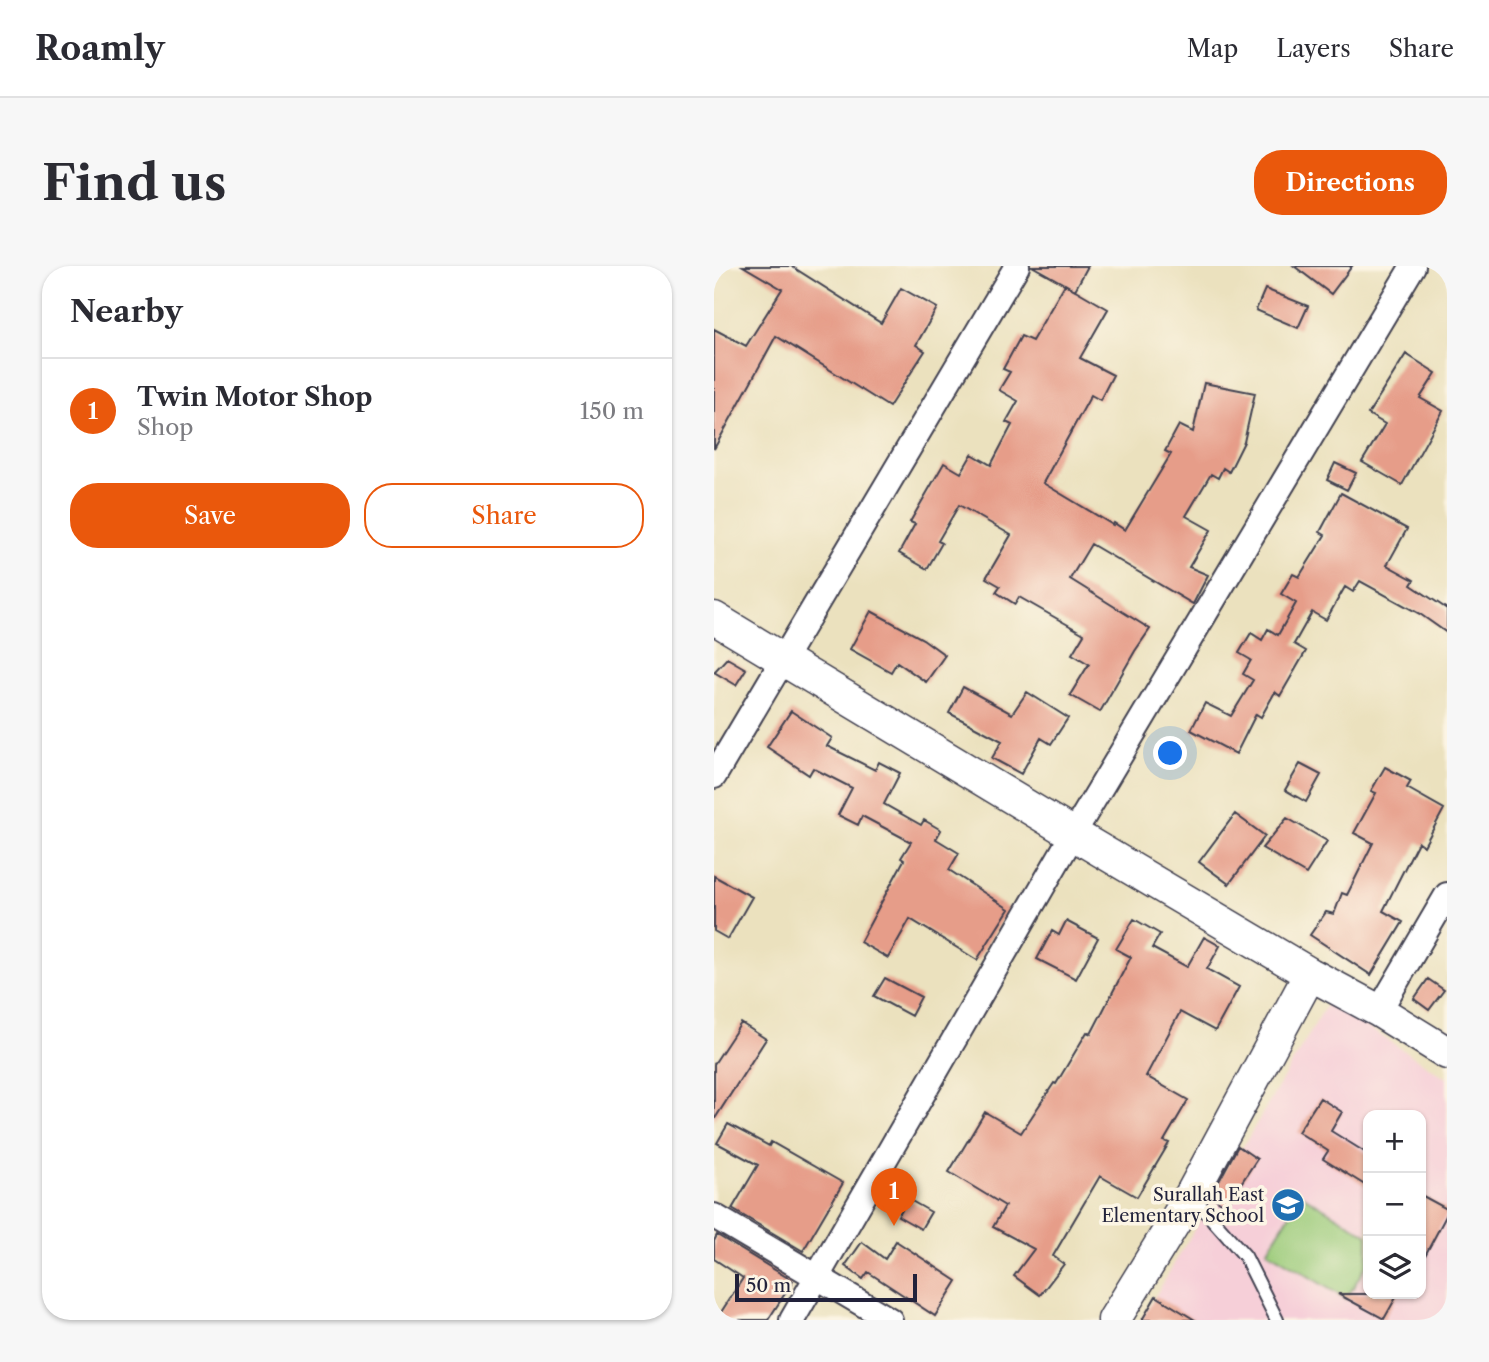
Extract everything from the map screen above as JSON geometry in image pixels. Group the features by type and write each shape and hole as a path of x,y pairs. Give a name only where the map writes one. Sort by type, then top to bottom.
{"street":[{"path":"714,776 1017,266"},
{"path":"792,1320 1073,834 1413,266"},
{"path":"714,618 783,657 1073,834 1447,1053"},
{"path":"1379,1011 1447,895"},
{"path":"1114,1320 1191,1195 1310,974"},
{"path":"714,1216 890,1320"}],"lane":[{"path":"1191,1195 1245,1256 1277,1320"}],"shaded area":[{"name":"Surallah East Elementary School","path":"1328,1002 1447,1078 1447,1320 1141,1320"}],"green space":[{"path":"1302,1195 1363,1232 1363,1271 1346,1299 1267,1251"}],"building":[{"path":"743,266 791,266 881,323 901,288 937,308 916,345 925,351 889,407 776,336 714,449 714,329 746,346 782,289"},
{"path":"1032,266 1088,266 1075,290"},
{"path":"1294,266 1352,266 1331,294"},
{"path":"1065,284 1108,309 1080,358 1113,375 1100,400 1091,395 1043,483 1113,525 1114,523 1125,530 1171,454 1165,451 1179,425 1193,432 1204,383 1255,393 1244,442 1229,472 1223,468 1218,478 1211,474 1186,516 1211,530 1189,567 1208,575 1193,604 1091,544 1070,579 1150,629 1100,712 1070,695 1089,664 1072,654 1084,634 1019,597 1015,604 996,592 1000,586 986,578 1011,535 959,505 938,541 942,543 927,569 899,553 915,524 910,522 944,463 961,473 972,454 991,465 1012,425 1006,422 1018,401 999,390 1010,372 1003,369 1021,336 1032,341"},
{"path":"1265,289 1308,306 1298,328 1256,310"},
{"path":"1406,354 1436,373 1420,398 1443,411 1402,485 1362,462 1385,424 1368,414"},
{"path":"1335,463 1356,473 1347,490 1327,480"},
{"path":"1341,493 1407,529 1387,565 1414,580 1411,585 1447,609 1447,633 1420,614 1360,581 1353,592 1345,587 1326,620 1312,612 1294,644 1306,651 1280,696 1275,692 1261,717 1256,714 1236,754 1191,730 1205,703 1231,716 1253,680 1243,674 1251,660 1239,653 1251,633 1262,640 1268,629 1278,635 1296,603 1281,594 1293,574 1299,577 1325,535 1320,532"},
{"path":"871,611 923,639 945,655 926,682 897,662 891,672 850,649"},
{"path":"727,658 746,669 736,685 714,672"},
{"path":"963,687 1012,714 1027,692 1068,718 1051,744 1041,738 1021,774 992,758 1002,741 949,713"},
{"path":"791,711 832,738 827,746 875,770 879,762 900,773 884,804 921,825 924,820 941,830 936,839 959,853 949,870 1009,909 977,960 910,919 888,958 860,942 911,842 862,816 858,825 838,815 852,788 813,768 809,775 767,747"},
{"path":"1300,764 1321,775 1306,802 1285,790"},
{"path":"1385,767 1411,781 1407,788 1444,809 1424,846 1418,842 1383,911 1403,922 1371,975 1310,935 1326,912 1334,914 1342,893 1347,895 1373,843 1354,833 1376,793 1371,791"},
{"path":"1235,814 1265,836 1229,884 1199,862"},
{"path":"1287,818 1327,841 1306,874 1262,848"},
{"path":"714,876 752,897 728,939 714,931"},
{"path":"1134,919 1160,934 1152,948 1187,967 1204,937 1220,946 1207,969 1239,987 1215,1031 1180,1012 1146,1076 1188,1100 1164,1141 1169,1143 1137,1197 1100,1176 1053,1256 1064,1264 1040,1295 1014,1276 1034,1249 993,1227 1005,1206 949,1172 985,1112 1021,1133 1054,1083 1056,1084 1087,1032 1091,1034 1131,957 1116,949"},
{"path":"1066,921 1098,938 1076,979 1037,959 1052,931 1059,935"},
{"path":"885,978 921,997 911,1016 874,996"},
{"path":"1428,979 1444,990 1429,1010 1414,999"},
{"path":"741,1023 766,1039 714,1120 714,1064"},
{"path":"1320,1098 1342,1112 1331,1131 1363,1151 1363,1184 1323,1159 1328,1151 1298,1132"},
{"path":"728,1124 769,1146 771,1142 843,1183 803,1251 732,1209 758,1165 717,1143"},
{"path":"1238,1146 1257,1159 1226,1206 1211,1196"},
{"path":"1426,1198 1447,1209 1447,1214 1426,1254"},
{"path":"908,1199 931,1212 921,1229 898,1216"},
{"path":"717,1235 793,1281 768,1320 716,1320 743,1278 714,1259 714,1241"},
{"path":"896,1241 957,1281 935,1316 868,1272 863,1279 845,1266 862,1242 885,1259"},
{"path":"1338,1294 1363,1294 1363,1299 1395,1299 1384,1319"},
{"path":"1156,1296 1195,1320 1142,1320"}],"place":[{"name":"Surallah East Elementary School","path":"1288,1205"},
{"name":"Twin Motor Shop","path":"894,1226"}]}
